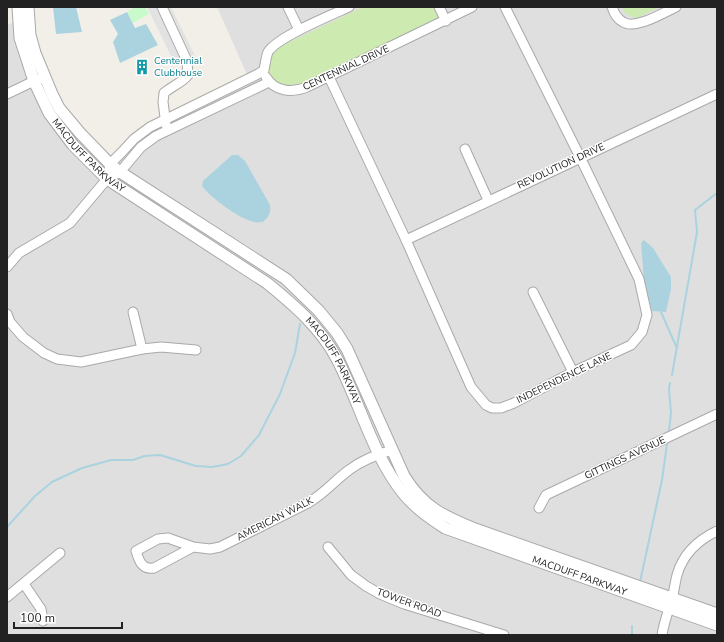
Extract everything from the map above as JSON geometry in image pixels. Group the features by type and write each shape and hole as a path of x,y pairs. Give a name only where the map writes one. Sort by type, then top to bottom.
{"street":[{"name":"MACDUFF PARKWAY","path":"18,7 20,38 34,81 49,113 59,128 73,145 107,179 267,283 291,302 309,320 337,359 379,454 392,478 404,494 425,514 445,528 671,603 717,614"},
{"name":"MACDUFF PARKWAY","path":"28,7 30,35 35,53 59,108 70,122 110,164 120,172 286,279 319,310 337,333 346,349 410,486 434,510 449,519 671,603 717,625"},
{"path":"162,7 187,61 188,75 183,81 174,85 164,93 163,102 166,125"},
{"path":"288,7 299,30"},
{"path":"107,179 110,164 134,139 150,127 166,125 269,82 264,70 268,53 272,48 299,30 349,7"},
{"path":"439,7 446,21"},
{"name":"CENTENNIAL DRIVE","path":"269,82 279,88 296,92 446,21 472,7"},
{"name":"INDEPENDENCE LANE","path":"329,77 406,240 471,387 486,405 492,408 502,408 573,372 632,345 642,332 647,315 639,279 505,7"},
{"path":"612,7 616,16 623,22 630,25 641,23 676,7"},
{"path":"7,267 19,253 70,223 107,179 120,172 141,147 156,136 166,125 264,70"},
{"path":"7,94 45,77"},
{"name":"REVOLUTION DRIVE","path":"406,240 488,200 717,94"},
{"path":"465,149 488,200"},
{"path":"533,292 573,372"},
{"path":"133,312 142,349"},
{"path":"7,314 10,322 23,337 44,353 57,359 81,362 142,349 162,347 196,350"},
{"name":"GITTINGS AVENUE","path":"539,508 546,495 717,414"},
{"name":"AMERICAN WALK","path":"193,547 154,568 149,569 145,568 140,562 136,551 158,539 168,538 193,547 210,550 220,547 321,496 349,470 358,464 379,454 392,450"},
{"path":"662,635 664,621 671,603 677,575 682,561 698,542 717,531"},
{"name":"TOWER ROAD","path":"328,547 351,575 380,594 404,604 504,635"},
{"path":"7,597 60,553"},
{"path":"24,584 40,610 43,621"}],"shaded area":[{"path":"147,7 171,7 196,58 176,66"},
{"path":"217,7 717,7 717,635 7,635 7,25 17,21 47,107 112,164 249,79"}],"green space":[{"path":"135,7 145,7 149,14 133,23 127,12"},
{"path":"363,7 434,7 439,16 436,20 301,84 280,85 269,77 269,60 279,47"},
{"path":"622,7 660,7 636,18 626,14"}],"water":[{"path":"53,7 76,7 82,32 56,34"},
{"path":"127,12 135,28 146,24 158,45 120,63 113,42 118,34 110,20"},
{"path":"232,155 238,155 245,161 270,205 269,215 263,222 248,220 233,212 225,207 202,186 203,181"},
{"path":"644,240 653,248 671,277 671,289 666,312 652,311 644,280 641,243"}],"waterway":[{"path":"672,375 697,232 695,210 717,193"},
{"path":"661,312 676,346"},
{"path":"7,527 35,496 52,482 82,468 111,460 133,460 144,456 160,455 196,466 212,467 228,464 241,456 259,435 280,394 295,353 300,324"},
{"path":"669,431 671,413 670,383"},
{"path":"640,582 662,480 667,444"},
{"path":"632,626 632,635"}],"place":[{"name":"Centennial Clubhouse","path":"142,67"}]}
